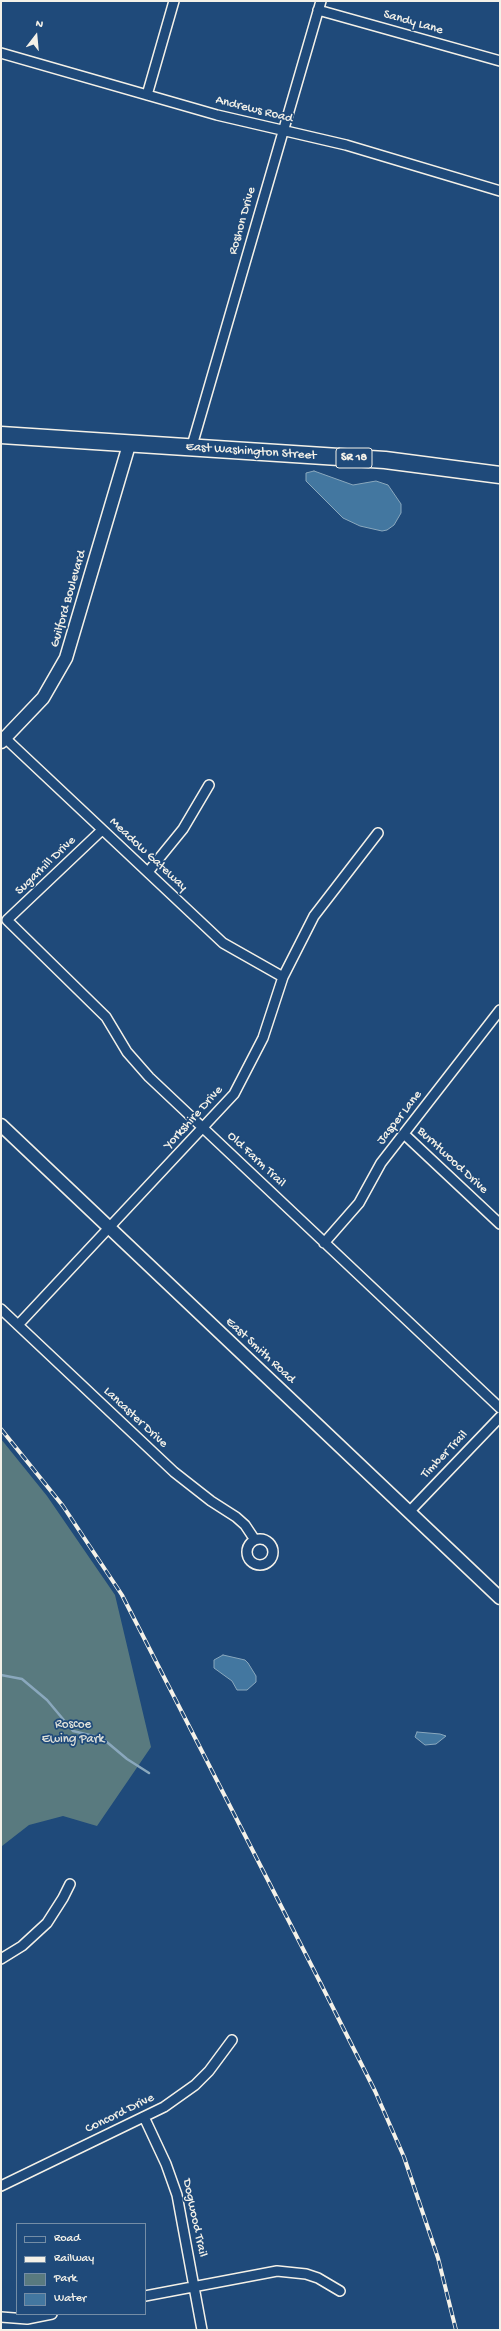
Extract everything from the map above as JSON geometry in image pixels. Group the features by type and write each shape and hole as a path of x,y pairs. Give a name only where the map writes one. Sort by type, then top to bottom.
{"highway":[{"name":"East Washington Street","path":"1,435 129,445 385,460 450,467 500,475"}],"street":[{"path":"146,94 174,1"},
{"name":"Sandy Lane","path":"319,5 500,61"},
{"name":"Roshon Drive","path":"191,448 319,5"},
{"name":"Andrews Road","path":"1,53 146,94 346,145 499,188"},
{"name":"Guilford Boulevard","path":"3,740 42,698 66,658 129,445"},
{"name":"Meadow Gateway","path":"3,740 148,872 223,943 283,977"},
{"path":"148,872 182,829 209,785"},
{"name":"Sugarhill Drive","path":"7,920 102,830"},
{"name":"Yorkshire Drive","path":"18,1326 234,1094 263,1038 283,977 314,916 378,833"},
{"name":"Old Farm Trail","path":"7,920 106,1017 127,1052 149,1077 500,1408"},
{"name":"Jasper Lane","path":"324,1243 359,1203 381,1163 500,1010"},
{"name":"East Smith Road","path":"1,1125 410,1511 500,1598"},
{"name":"Burntwood Drive","path":"404,1134 500,1224"},
{"name":"Lancaster Drive","path":"1,1310 174,1472 205,1497 236,1517 255,1540"},
{"name":"Timber Trail","path":"410,1511 500,1417"},
{"path":"1,1959 22,1946 47,1923 70,1884"},
{"name":"Concord Drive","path":"1,2186 164,2108 194,2085 209,2071 232,2040"},
{"name":"Dogwood Trail","path":"144,2117 166,2164 177,2195 202,2330"},
{"path":"146,2296 277,2271 306,2274 318,2278 340,2291"},
{"path":"1,2317 27,2319 47,2315"}],"green space":[{"name":"Roscoe Ewing Park","path":"1,1439 47,1496 115,1595 151,1747 97,1826 63,1816 29,1825 2,1846"}],"water":[{"path":"314,471 353,485 376,481 388,485 401,504 401,513 394,525 387,530 382,531 360,526 343,518 306,481 306,473"},
{"path":"223,1655 245,1660 256,1676 256,1682 247,1690 237,1690 232,1681 214,1668 214,1660"},
{"path":"417,1732 446,1736 436,1744 425,1745 415,1737"}],"waterway":[{"path":"1,1675 22,1679 47,1700 73,1731 102,1738 127,1759 149,1773"}],"railway":[{"path":"1,1429 63,1506 122,1595 321,1984 375,2091 404,2157 438,2258 456,2330"}]}
